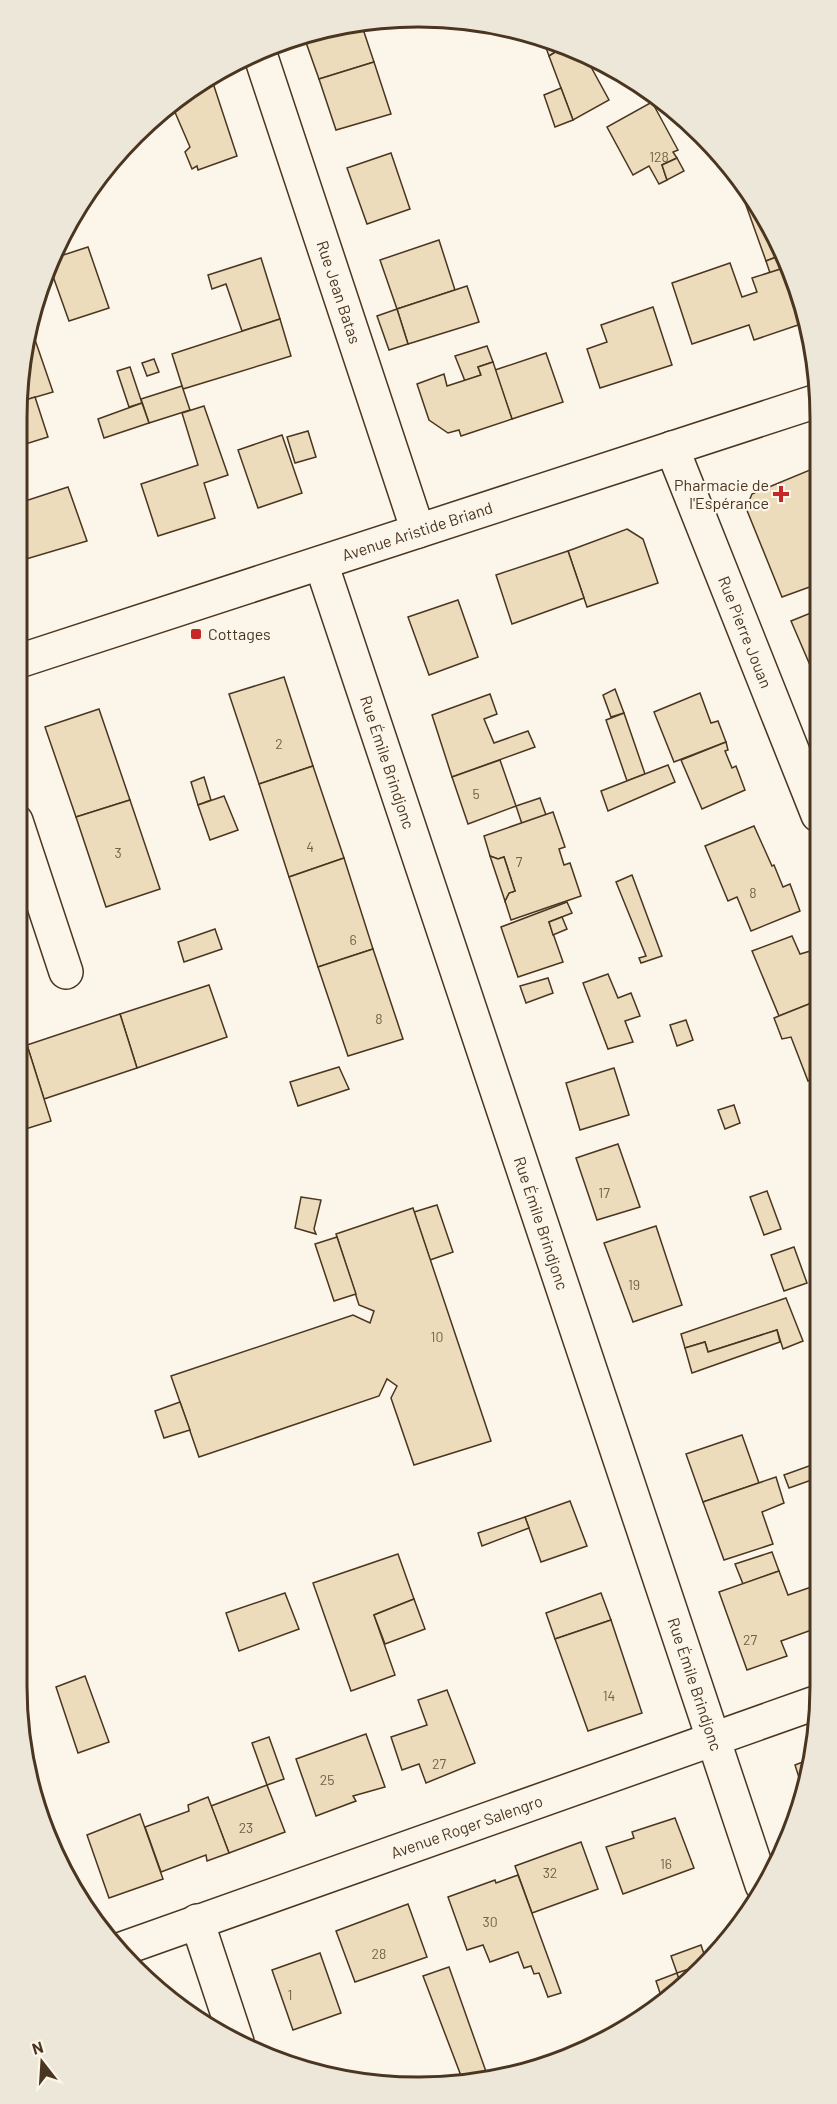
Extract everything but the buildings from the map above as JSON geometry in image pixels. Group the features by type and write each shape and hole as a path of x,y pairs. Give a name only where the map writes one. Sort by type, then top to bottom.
{"street":[{"name":"Rue Jean Batas","path":"262,60 418,531"},
{"name":"Avenue Aristide Briand","path":"27,658 809,403"},
{"name":"Rue Pierre Jouan","path":"672,448 810,795"},
{"name":"Rue Émile Brindjonc","path":"321,563 760,1878"},
{"path":"27,854 66,972"},
{"name":"Avenue Roger Salengro","path":"126,1946 809,1705"},
{"path":"197,1921 233,2031"}],"place":[{"name":"Pharmacie de l'Espérance","path":"781,494"},
{"name":"Cottages","path":"196,634"}]}
